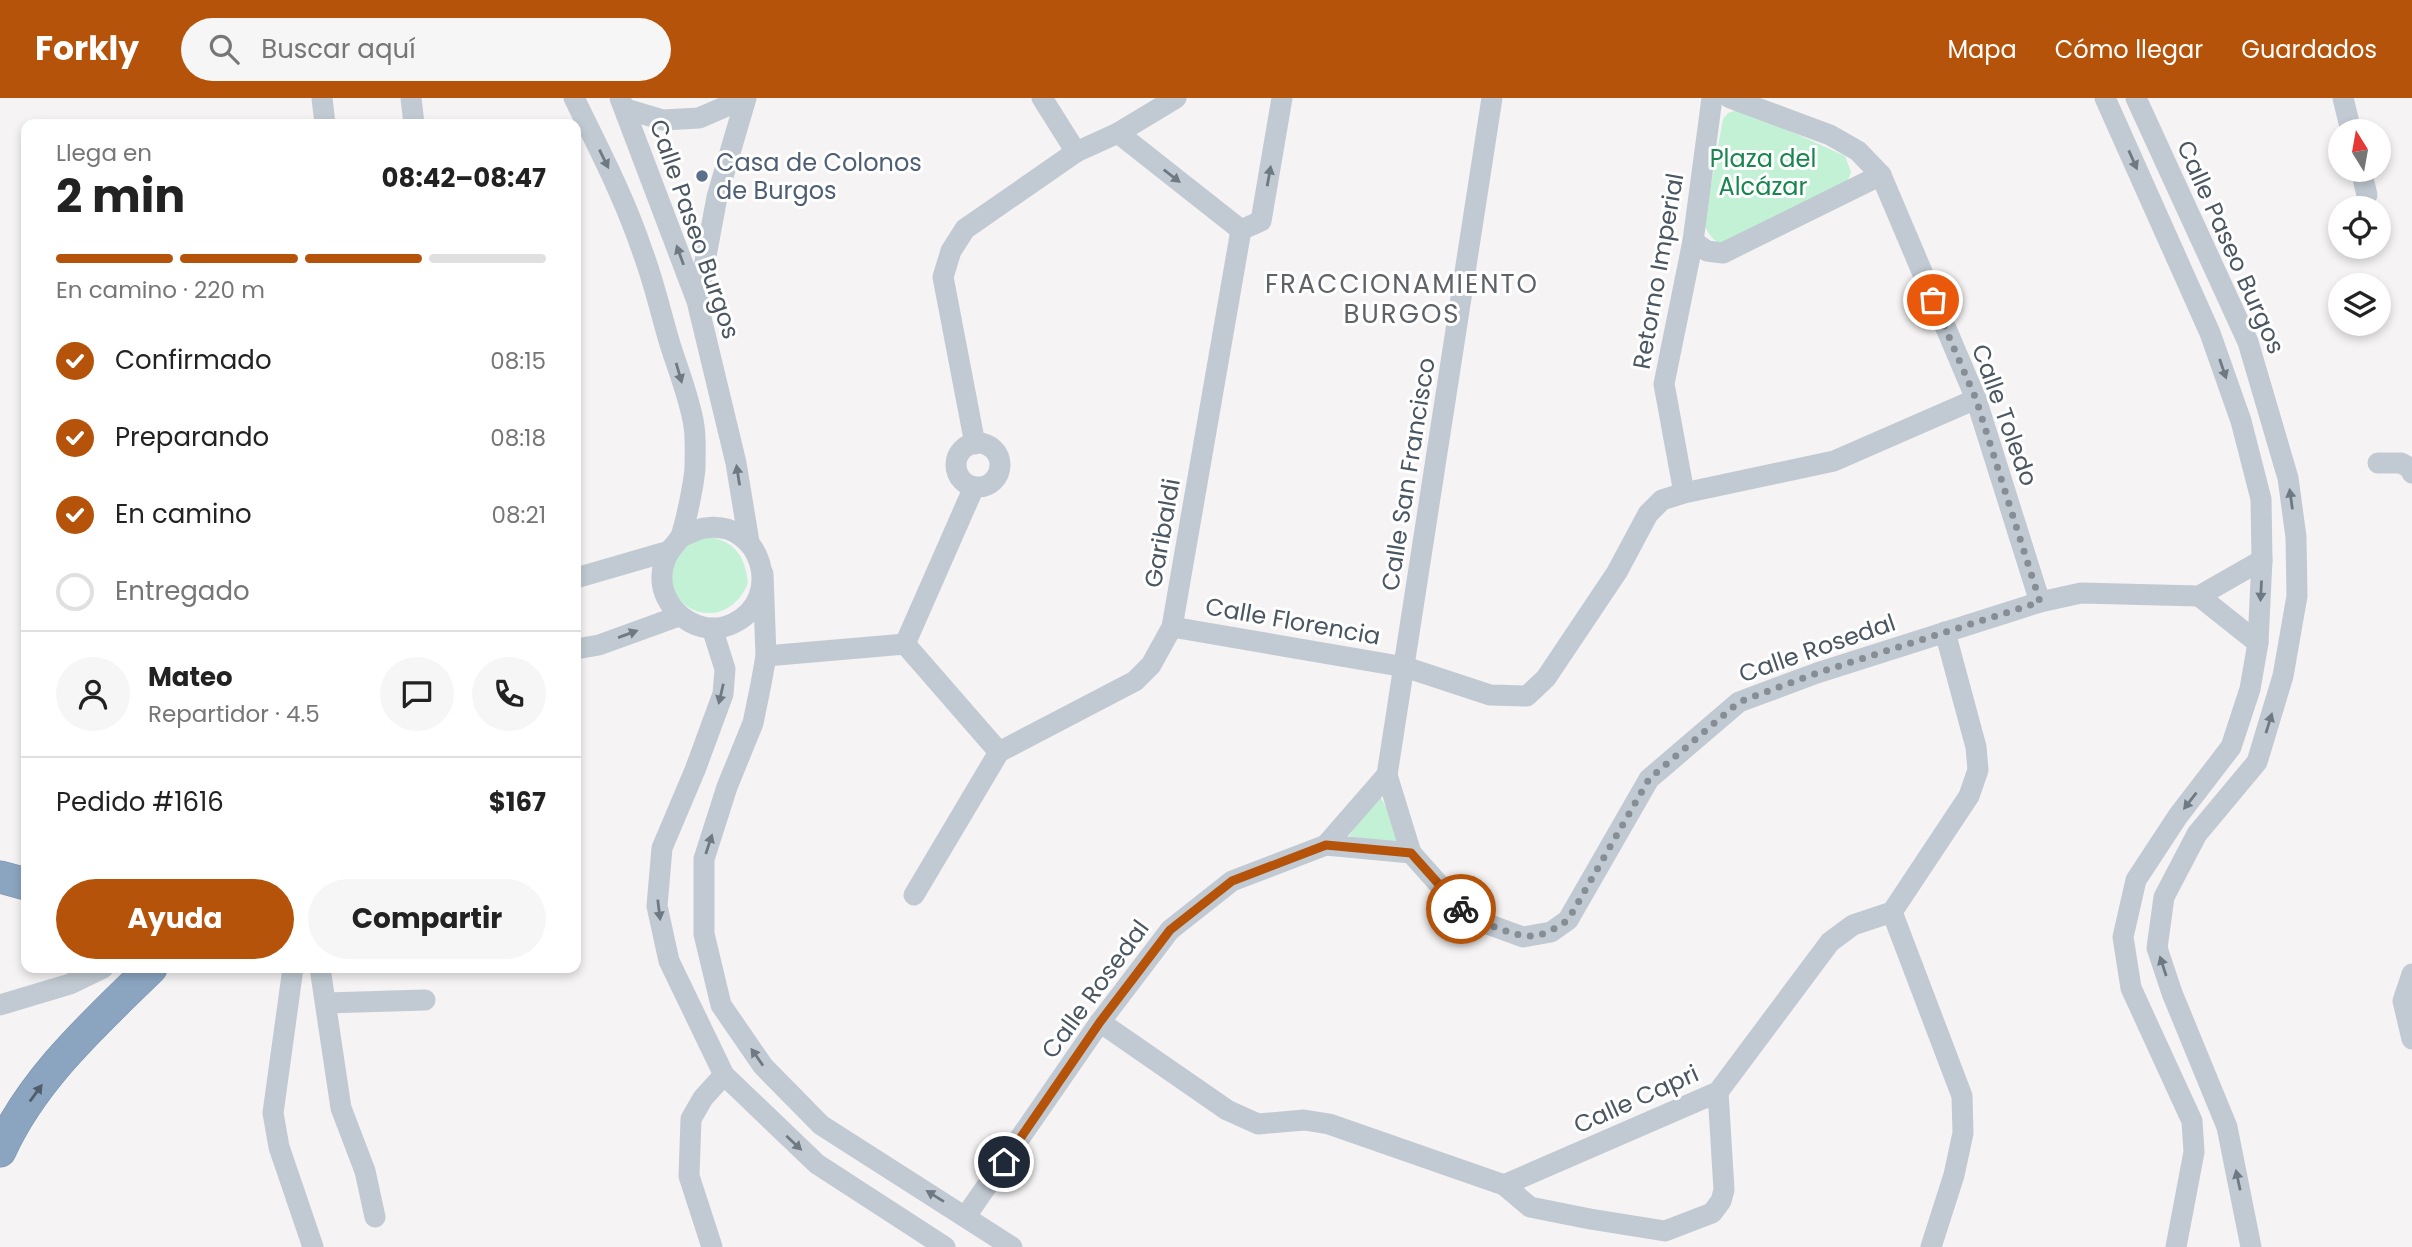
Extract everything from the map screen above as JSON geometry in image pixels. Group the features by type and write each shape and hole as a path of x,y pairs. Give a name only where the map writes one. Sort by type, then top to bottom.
{"highway":[{"path":"0,877 21,883"},
{"path":"0,1151 10,1129 65,1053 146,973"}],"street":[{"path":"322,98 324,119"},
{"path":"411,98 413,119"},
{"path":"573,98 617,187 644,253 694,425 695,472 675,544 663,568 662,585 668,602 679,616 695,625 712,628 733,624 750,612 760,594 763,574"},
{"path":"623,104 663,120 699,118 745,98"},
{"path":"697,301 716,198 745,98"},
{"path":"1042,98 1076,152"},
{"path":"975,443 943,277 951,251 965,229 1076,152 1118,133 1176,98"},
{"path":"1118,133 1241,230 1261,221 1282,98"},
{"name":"Calle San Francisco","path":"1411,853 1387,775 1492,98"},
{"name":"Retorno Imperial","path":"1684,493 1664,384 1693,241 1712,98"},
{"name":"Calle Toledo","path":"1730,98 1830,135 1858,151 1881,175 1976,399 2040,602"},
{"path":"2343,98 2348,119"},
{"path":"2137,101 2108,106 2210,333 2241,421 2261,499 2262,560 2258,643 2250,689 2231,747 2178,816 2136,880 2123,937 2131,988 2192,1121 2194,1152 2176,1247"},
{"name":"Calle Paseo Burgos","path":"2137,101 2248,342 2288,478 2297,537 2297,596 2283,676 2257,762 2197,834 2164,897 2157,948 2172,993 2227,1127 2251,1247"},
{"name":"Calle Paseo Burgos","path":"623,104 697,301 736,463 749,542"},
{"path":"1693,241 1707,251 1723,253 1881,175"},
{"path":"2364,182 2367,195"},
{"name":"Garibaldi","path":"999,752 1135,681 1150,665 1172,627 1241,230"},
{"path":"1684,493 1834,461 1976,399"},
{"path":"975,443 983,444 996,452 1001,466 995,480 989,485 974,487 961,479 956,465 962,451 975,443"},
{"path":"2378,463 2401,463 2410,468 2412,473"},
{"path":"905,644 974,487"},
{"name":"Calle Florencia","path":"1172,627 1405,667 1490,695 1527,696 1546,678 1617,572 1648,514 1662,500 1684,493"},
{"path":"581,576 675,544 706,527 729,530 749,542 759,557 763,574 766,656 753,723 727,787 704,859 704,934 721,1005 763,1066 821,1125 1012,1247"},
{"path":"2258,643 2199,596 2262,560"},
{"name":"Calle Rosedal","path":"966,1216 1100,1022 1170,930 1232,881 1326,845 1411,853 1468,917 1522,937 1551,932 1568,920 1649,779 1739,702 1817,673 2040,602 2081,593 2199,596"},
{"path":"581,648 599,645 679,616"},
{"path":"712,628 725,669 723,694 662,848 657,906 670,961 724,1076 817,1164 945,1247"},
{"path":"1931,1247 1954,1175 1961,1143 1962,1096 1892,912 1969,796 1978,771 1976,747 1945,632"},
{"path":"766,656 905,644"},
{"path":"905,644 999,752 914,895"},
{"path":"2231,747 2257,762"},
{"path":"1326,845 1387,775"},
{"name":"Calle Capri","path":"1504,1185 1718,1092 1830,942 1853,925 1892,912"},
{"path":"70,984 82,973"},
{"path":"0,1005 70,984 93,973"},
{"path":"292,973 273,1113 279,1147 313,1247"},
{"path":"321,973 341,1108 365,1171 375,1217"},
{"path":"2412,974 2403,1001 2412,1039"},
{"path":"326,1003 425,1000"},
{"path":"1100,1022 1227,1110 1258,1124 1304,1120 1329,1124 1504,1185 1530,1207 1665,1231 1712,1213 1721,1201 1724,1191 1718,1092"},
{"path":"712,1247 689,1176 691,1119 703,1098 724,1076"}],"green space":[{"name":"Plaza del Alcázar","path":"1741,109 1845,156 1851,172 1847,182 1727,246 1713,238 1704,224 1723,119 1728,113"},
{"path":"711,537 727,543 738,553 745,566 748,583 738,600 725,610 710,613 685,605 676,594 671,581 673,565 687,541"},
{"path":"1379,794 1406,845 1349,836"}],"way so far":[{"path":"1461,909 1468,917 1522,937 1551,932 1568,920 1649,779 1739,702 1817,673 2040,602 1976,399 1933,300"}],"place":[{"name":"Casa de Colonos de Burgos","path":"702,176"}],"district":[{"name":"FRACCIONAMIENTO BURGOS","path":"1402,299"}],"route":[{"path":"1004,1162 1100,1022 1170,930 1232,881 1326,845 1411,853 1461,909"}]}
